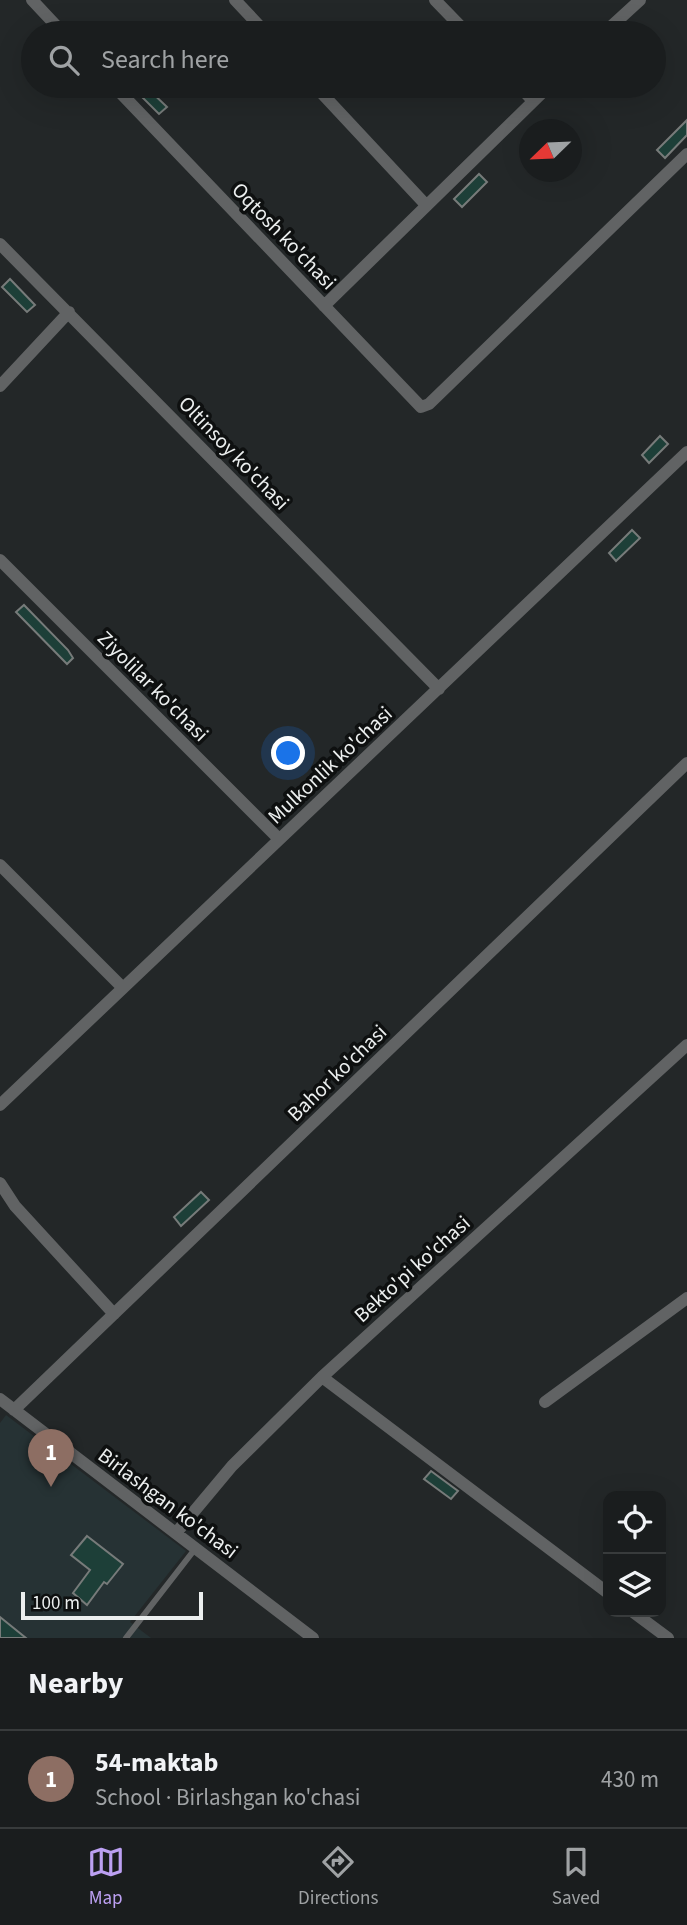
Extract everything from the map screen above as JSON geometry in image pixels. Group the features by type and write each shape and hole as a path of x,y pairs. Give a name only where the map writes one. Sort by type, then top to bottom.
{"street":[{"path":"32,0 52,21"},
{"path":"235,0 255,21"},
{"path":"435,0 455,21"},
{"path":"617,21 640,0"},
{"name":"Oqtosh ko'chasi","path":"125,98 421,407 429,404 687,154"},
{"path":"326,98 426,205"},
{"path":"530,98 533,101"},
{"path":"324,306 536,98"},
{"name":"Oltinsoy ko'chasi","path":"0,244 439,689"},
{"path":"0,386 69,312"},
{"name":"Mulkonlik ko'chasi","path":"0,1105 687,452"},
{"name":"Ziyolilar ko'chasi","path":"0,560 279,839"},
{"name":"Bahor ko'chasi","path":"5,1407 114,1314 687,763"},
{"path":"0,864 123,988"},
{"name":"Bekto'pi ko'chasi","path":"176,1533 232,1466 322,1377 687,1045"},
{"path":"0,1183 15,1206 114,1314"},
{"path":"545,1402 687,1298"},
{"path":"322,1377 603,1589"},
{"name":"Birlashgan ko'chasi","path":"5,1407 313,1638"},
{"path":"640,1617 668,1638"}],"lane":[{"path":"125,1638 196,1548"}],"shaded area":[{"path":"6,1415 186,1551 130,1622 151,1638 0,1638 0,1423"}],"building":[{"path":"143,98 158,98 167,107 159,114"},
{"path":"687,120 687,135 665,158 657,150"},
{"path":"479,174 487,182 462,207 454,199"},
{"path":"10,279 35,305 27,312 2,287"},
{"path":"660,436 668,444 649,463 642,455"},
{"path":"632,530 640,538 616,561 609,553"},
{"path":"24,605 68,650 73,658 67,664 16,612"},
{"path":"201,1192 209,1200 181,1226 174,1217"},
{"path":"431,1471 458,1491 451,1499 424,1479"},
{"path":"87,1536 123,1564 107,1584 104,1582 87,1605 73,1593 90,1570 71,1555"},
{"path":"0,1617 26,1638 0,1638"}],"place":[{"name":"54-maktab","path":"51,1487"}]}
